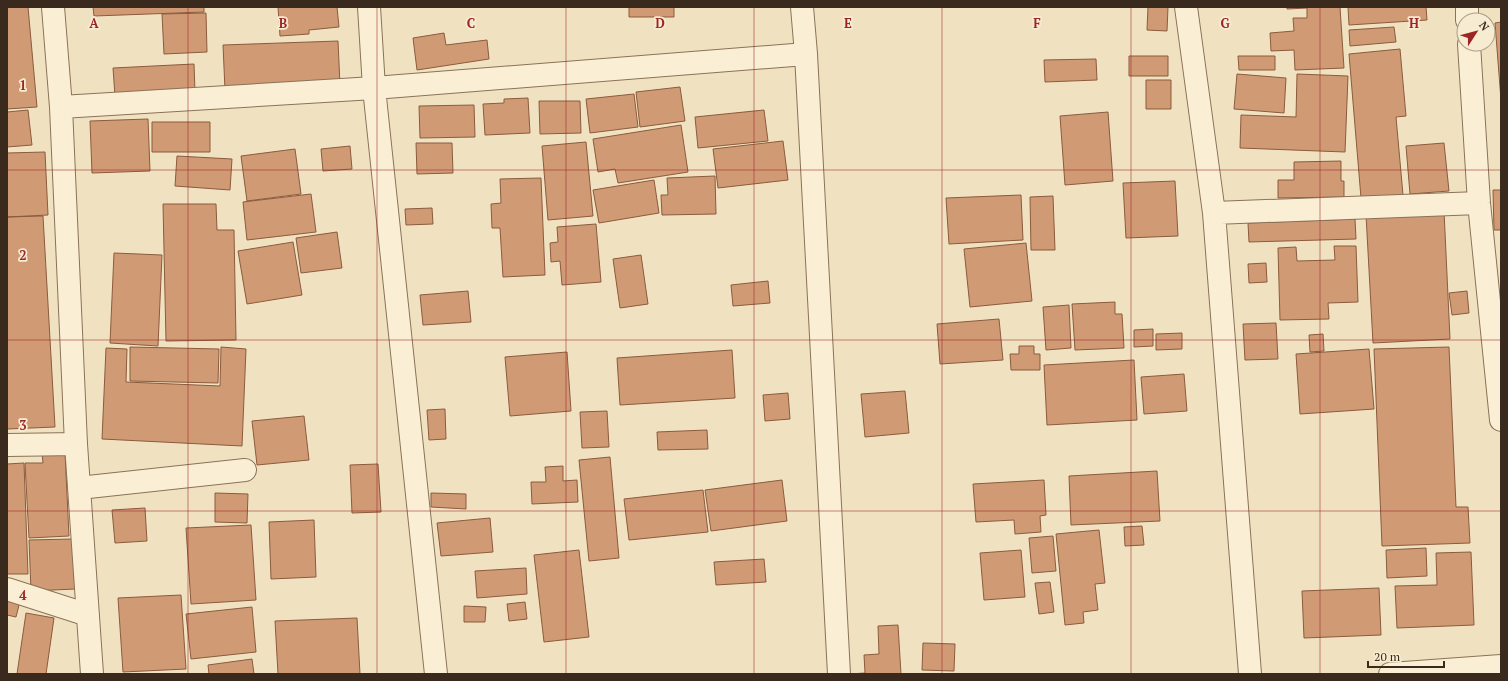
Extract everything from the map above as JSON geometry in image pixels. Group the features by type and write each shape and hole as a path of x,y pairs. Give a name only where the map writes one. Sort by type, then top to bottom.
{"street":[{"path":"53,7 61,107 76,444 92,674"},
{"path":"369,7 374,88 436,674"},
{"path":"802,7 806,54 839,674"},
{"path":"1186,7 1214,213 1250,674"},
{"path":"1470,52 1479,203 1492,245 1501,420"},
{"path":"61,107 374,88 806,54"},
{"path":"1214,213 1479,203"},
{"path":"7,445 76,444"},
{"path":"79,488 245,470"},
{"path":"7,589 88,616"},
{"path":"1390,674 1501,666"}],"building":[{"path":"7,7 28,7 37,107 7,109"},
{"path":"93,7 204,7 204,12 94,16"},
{"path":"278,7 337,7 339,27 309,30 309,34 280,36"},
{"path":"629,7 674,7 674,17 629,17"},
{"path":"1148,7 1168,7 1167,31 1147,30"},
{"path":"1287,7 1340,7 1344,68 1295,70 1294,50 1271,51 1270,33 1294,31 1293,18 1307,18 1307,8 1287,9"},
{"path":"1348,7 1426,7 1427,20 1349,25"},
{"path":"206,13 207,52 164,54 162,14"},
{"path":"1501,22 1501,100 1496,36 1496,23"},
{"path":"1394,27 1396,42 1350,46 1349,30"},
{"path":"444,33 446,45 487,40 489,59 417,70 413,38"},
{"path":"338,41 340,85 225,90 223,45"},
{"path":"1400,49 1406,116 1396,117 1403,195 1361,198 1349,54"},
{"path":"1129,56 1168,56 1168,76 1129,76"},
{"path":"1238,56 1275,56 1275,70 1239,70"},
{"path":"1096,59 1097,80 1045,82 1044,60"},
{"path":"194,64 195,92 115,96 113,68"},
{"path":"1237,74 1286,78 1284,113 1234,109"},
{"path":"1297,74 1348,76 1345,152 1240,148 1241,115 1296,117"},
{"path":"1146,80 1171,80 1171,109 1146,109"},
{"path":"680,87 685,121 640,127 636,92"},
{"path":"634,94 638,127 590,133 586,99"},
{"path":"528,98 530,133 485,135 483,104 504,103 504,99"},
{"path":"539,101 580,101 581,133 540,134"},
{"path":"474,105 475,137 420,138 419,106"},
{"path":"28,110 32,145 7,147 7,112"},
{"path":"764,110 768,141 698,148 695,117"},
{"path":"1108,112 1113,181 1065,185 1060,116"},
{"path":"148,119 150,171 92,173 90,121"},
{"path":"152,122 210,122 210,152 152,152"},
{"path":"681,125 688,172 618,183 615,169 598,172 593,139"},
{"path":"783,141 788,180 718,188 713,149"},
{"path":"586,142 593,216 548,220 542,146"},
{"path":"416,143 452,143 453,173 417,174"},
{"path":"1444,143 1449,191 1410,194 1406,146"},
{"path":"350,146 352,169 323,171 321,149"},
{"path":"295,149 301,194 247,201 241,156"},
{"path":"45,152 48,215 7,217 7,153"},
{"path":"177,156 232,159 230,190 175,186"},
{"path":"1341,161 1341,181 1344,181 1344,197 1278,198 1278,180 1294,180 1294,162"},
{"path":"715,176 716,214 662,215 661,195 668,195 667,178"},
{"path":"541,178 545,275 503,277 500,228 492,228 491,204 501,203 500,179"},
{"path":"654,180 659,213 599,223 593,190"},
{"path":"1175,181 1178,236 1126,238 1123,183"},
{"path":"1493,190 1501,190 1501,230 1494,230"},
{"path":"311,194 316,232 247,240 243,202"},
{"path":"1021,195 1023,240 949,244 946,198"},
{"path":"1053,196 1055,250 1031,250 1030,197"},
{"path":"163,204 216,204 217,230 234,230 236,340 166,341"},
{"path":"432,208 433,224 406,225 405,209"},
{"path":"1444,211 1450,339 1373,343 1366,215"},
{"path":"43,216 55,427 7,429 7,217"},
{"path":"1355,219 1356,239 1249,242 1248,223"},
{"path":"596,224 601,282 562,285 560,261 551,262 550,243 558,242 557,227"},
{"path":"337,232 342,268 301,273 296,238"},
{"path":"293,242 302,295 247,304 238,251"},
{"path":"1026,243 1032,301 970,307 964,249"},
{"path":"1334,246 1356,246 1358,302 1328,303 1329,319 1280,320 1278,248 1296,247 1297,261 1335,260"},
{"path":"114,253 162,255 158,346 110,343"},
{"path":"641,255 648,304 620,308 613,259"},
{"path":"1266,263 1267,282 1249,283 1248,264"},
{"path":"768,281 770,303 733,306 731,285"},
{"path":"468,291 471,322 423,325 420,295"},
{"path":"1467,291 1469,313 1452,315 1449,293"},
{"path":"1115,302 1115,314 1122,314 1124,348 1075,350 1072,304"},
{"path":"1069,305 1071,348 1046,350 1043,307"},
{"path":"999,319 1003,360 940,364 937,324"},
{"path":"1276,323 1278,359 1245,360 1243,324"},
{"path":"1153,329 1153,346 1134,347 1134,330"},
{"path":"1182,333 1182,349 1156,350 1156,334"},
{"path":"1323,334 1324,351 1310,352 1309,335"},
{"path":"1019,346 1034,346 1034,354 1040,354 1040,370 1011,370 1010,354 1019,354"},
{"path":"130,347 219,349 218,383 130,381"},
{"path":"221,347 246,349 242,446 102,439 106,348 127,349 126,382 220,386"},
{"path":"1449,347 1456,507 1468,507 1470,543 1382,546 1374,349"},
{"path":"1369,349 1374,409 1300,414 1296,354"},
{"path":"732,350 735,398 620,405 617,358"},
{"path":"567,352 571,411 510,416 505,357"},
{"path":"1134,360 1137,420 1047,425 1044,365"},
{"path":"1184,374 1187,411 1144,414 1141,377"},
{"path":"905,391 909,433 865,437 861,394"},
{"path":"788,393 790,419 765,421 763,395"},
{"path":"445,409 446,439 429,440 427,410"},
{"path":"607,411 609,447 582,448 580,412"},
{"path":"304,416 309,460 257,465 252,421"},
{"path":"707,430 708,449 658,450 657,432"},
{"path":"65,452 69,536 29,538 25,463 43,463 42,453"},
{"path":"610,457 619,558 589,561 579,460"},
{"path":"24,463 28,574 7,574 7,464"},
{"path":"378,464 381,512 352,513 350,465"},
{"path":"563,466 563,481 577,480 578,502 532,504 531,482 546,482 545,467"},
{"path":"1157,471 1160,521 1071,525 1069,476"},
{"path":"782,480 787,521 711,531 705,490"},
{"path":"1044,480 1046,515 1040,516 1041,532 1015,534 1014,520 976,522 973,484"},
{"path":"703,490 708,532 629,540 624,499"},
{"path":"215,493 248,494 247,523 215,522"},
{"path":"431,493 466,494 466,509 431,507"},
{"path":"145,508 147,541 115,543 112,510"},
{"path":"490,518 493,552 441,556 437,523"},
{"path":"314,520 316,577 271,579 269,522"},
{"path":"251,525 256,600 191,604 186,528"},
{"path":"1142,526 1144,545 1125,546 1124,527"},
{"path":"1099,530 1105,583 1095,584 1098,610 1083,612 1084,623 1065,625 1056,534"},
{"path":"1053,536 1056,571 1032,573 1029,538"},
{"path":"72,539 75,589 31,591 29,540"},
{"path":"1426,548 1427,576 1387,578 1386,550"},
{"path":"579,550 589,637 544,642 534,555"},
{"path":"1021,550 1025,597 984,600 980,553"},
{"path":"1471,552 1474,625 1397,628 1395,586 1437,585 1436,553"},
{"path":"764,559 766,582 716,585 714,562"},
{"path":"526,568 527,594 477,598 475,571"},
{"path":"1050,582 1054,612 1039,614 1035,583"},
{"path":"1379,588 1381,635 1304,638 1302,591"},
{"path":"181,595 186,669 123,672 118,598"},
{"path":"7,598 20,601 16,617 7,615"},
{"path":"525,602 527,619 509,621 507,604"},
{"path":"464,606 486,607 485,622 464,622"},
{"path":"252,607 256,652 191,659 186,614"},
{"path":"26,613 54,618 46,674 17,674"},
{"path":"357,618 360,674 278,674 275,621"},
{"path":"898,625 901,674 849,674 865,673 864,655 879,654 878,626"},
{"path":"923,643 955,644 954,671 922,670"},
{"path":"252,659 254,674 209,674 208,665"}]}
